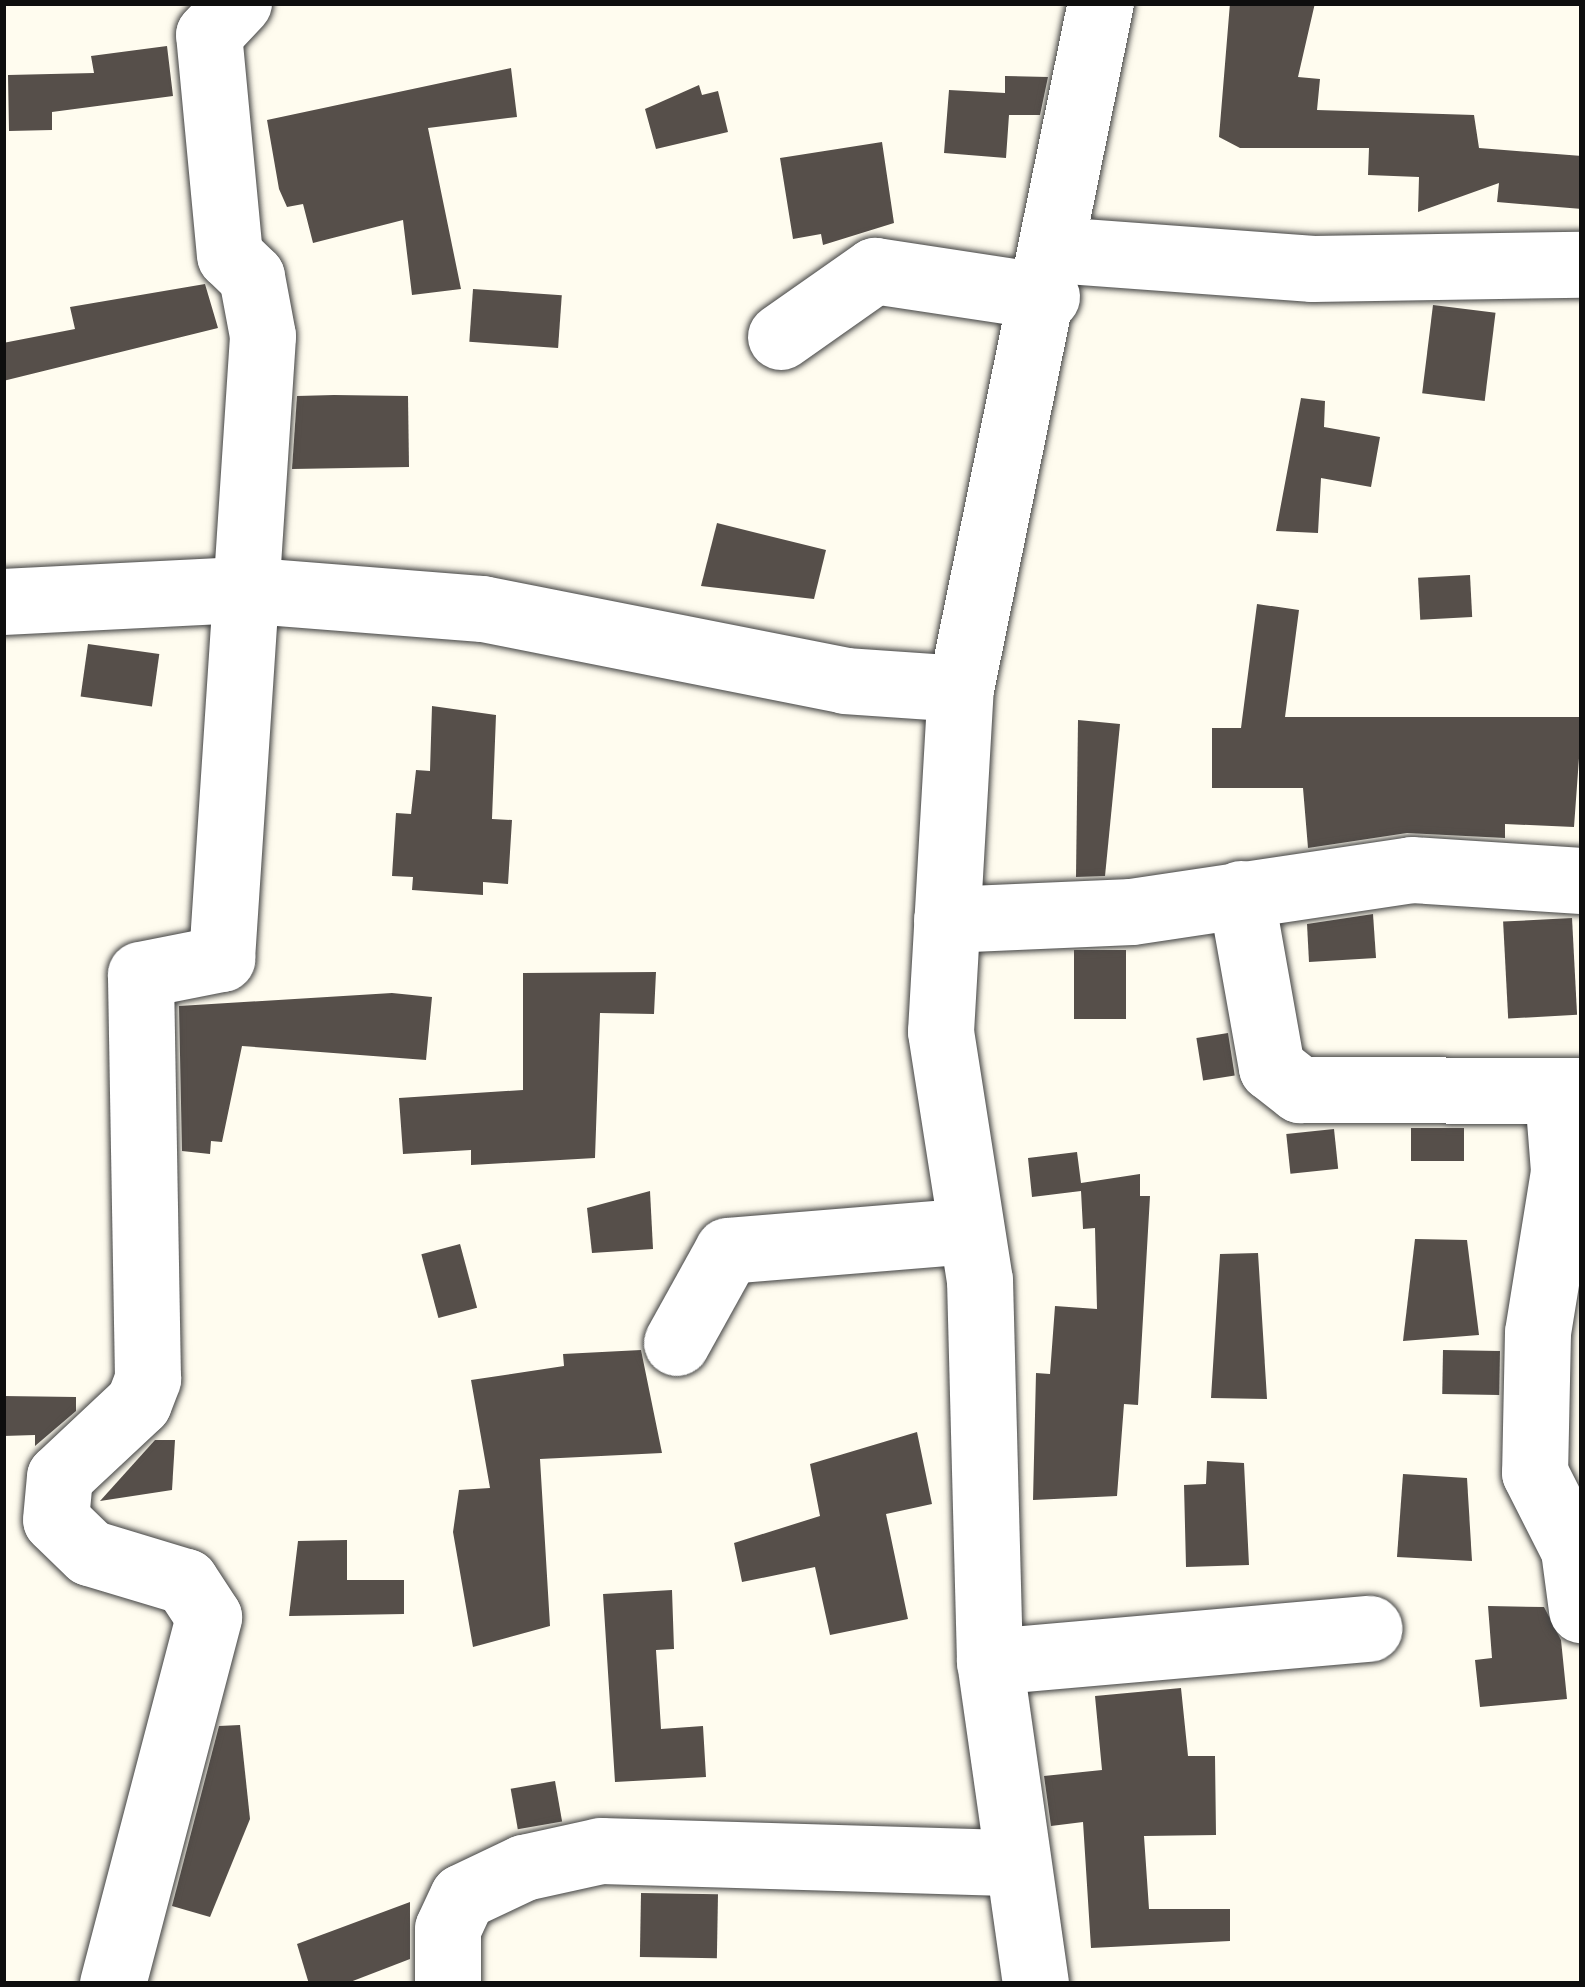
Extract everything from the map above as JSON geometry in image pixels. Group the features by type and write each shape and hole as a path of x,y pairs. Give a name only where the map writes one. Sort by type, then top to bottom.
{"street":[{"path":"113,1984 209,1617 186,1582 90,1553 56,1520 60,1477 139,1403 148,1379 141,975 222,958 241,590 263,336 252,278 230,256 208,35 239,3"},
{"path":"1036,1984 990,1662 970,1231 941,1031 961,688 1051,274 1101,3"},
{"path":"781,338 875,271 1051,274 1582,265"},
{"path":"3,602 241,590 483,609 845,681 961,688"},
{"path":"947,920 1132,912 1412,870 1582,881"},
{"path":"1241,894 1272,1068 1300,1090 1570,1093 1564,1172 1538,1333 1535,1473 1574,1550 1582,1610"},
{"path":"677,1343 728,1251 970,1231"},
{"path":"990,1662 1370,1629"},
{"path":"448,1984 448,1928 463,1898 524,1868 601,1851 1016,1863"}],"building":[{"path":"1230,3 1315,3 1298,77 1320,79 1317,110 1474,115 1479,148 1582,156 1582,209 1497,202 1499,183 1418,212 1419,177 1368,175 1369,148 1240,148 1219,137"},
{"path":"167,46 173,96 52,112 52,130 9,131 8,75 94,73 91,56"},
{"path":"511,68 517,117 428,128 461,289 412,295 403,220 313,243 303,204 287,207 279,189 267,120"},
{"path":"1005,76 1048,77 1040,115 1009,115 1006,158 944,153 949,90 1005,93"},
{"path":"699,85 702,95 718,91 728,132 656,149 645,109"},
{"path":"882,142 894,223 823,245 821,234 793,239 780,158"},
{"path":"205,284 218,328 3,381 3,343 75,329 70,307"},
{"path":"473,289 562,295 558,348 469,342"},
{"path":"1433,305 1496,313 1485,401 1422,393"},
{"path":"297,396 408,396 409,467 292,469"},
{"path":"1301,398 1325,401 1324,427 1380,437 1371,487 1321,478 1318,533 1276,531"},
{"path":"717,523 826,550 814,599 701,586"},
{"path":"1470,575 1472,617 1420,620 1418,578"},
{"path":"1257,604 1299,610 1285,717 1582,717 1574,827 1505,824 1505,838 1407,833 1308,848 1303,788 1212,788 1212,728 1241,728"},
{"path":"88,644 159,654 152,707 81,696"},
{"path":"432,706 496,715 492,819 512,820 508,884 483,882 483,895 412,890 413,877 392,876 396,813 411,814 416,770 430,771"},
{"path":"1078,720 1120,724 1105,876 1076,877"},
{"path":"1373,914 1376,958 1309,962 1307,924"},
{"path":"1572,918 1577,1015 1508,1018 1503,922"},
{"path":"1074,950 1126,950 1126,1019 1074,1019"},
{"path":"656,972 654,1014 600,1013 595,1158 471,1165 471,1150 403,1154 399,1098 523,1090 523,973"},
{"path":"392,993 432,997 426,1060 242,1046 222,1142 211,1141 210,1154 182,1151 179,1006"},
{"path":"1228,1033 1235,1075 1203,1080 1196,1038"},
{"path":"1411,1128 1464,1128 1464,1161 1411,1161"},
{"path":"1334,1129 1338,1169 1290,1174 1286,1134"},
{"path":"1077,1152 1081,1183 1140,1174 1140,1196 1150,1196 1138,1405 1124,1404 1117,1496 1033,1500 1036,1373 1050,1374 1055,1306 1097,1309 1095,1228 1083,1229 1081,1191 1032,1197 1028,1158"},
{"path":"650,1191 653,1249 592,1253 587,1208"},
{"path":"1415,1239 1467,1240 1479,1335 1403,1341"},
{"path":"460,1244 477,1308 438,1318 421,1254"},
{"path":"1258,1253 1267,1399 1211,1398 1220,1254"},
{"path":"641,1350 662,1453 540,1459 550,1626 473,1647 453,1532 459,1490 490,1488 471,1380 564,1366 563,1354"},
{"path":"1443,1350 1500,1351 1499,1395 1442,1394"},
{"path":"3,1396 76,1397 76,1411 35,1446 35,1435 3,1436"},
{"path":"917,1432 932,1504 886,1514 908,1619 830,1635 815,1567 742,1582 734,1543 820,1516 810,1464"},
{"path":"155,1440 175,1440 172,1490 100,1501"},
{"path":"1207,1461 1244,1463 1249,1565 1186,1567 1184,1485 1206,1484"},
{"path":"1403,1474 1467,1478 1472,1561 1397,1557"},
{"path":"347,1540 347,1580 404,1580 404,1614 289,1616 298,1541"},
{"path":"672,1590 674,1649 656,1650 661,1729 703,1726 706,1777 615,1782 603,1594"},
{"path":"1488,1606 1544,1607 1561,1640 1567,1699 1480,1707 1475,1660 1492,1658"},
{"path":"1181,1688 1188,1756 1215,1756 1216,1835 1144,1836 1149,1909 1230,1909 1230,1941 1091,1948 1083,1822 1051,1826 1044,1776 1102,1770 1095,1696"},
{"path":"240,1725 250,1819 210,1917 172,1906 219,1726"},
{"path":"555,1781 562,1821 518,1829 511,1789"},
{"path":"641,1893 718,1894 717,1958 640,1957"},
{"path":"410,1902 410,1959 345,1984 309,1984 297,1944"}]}
